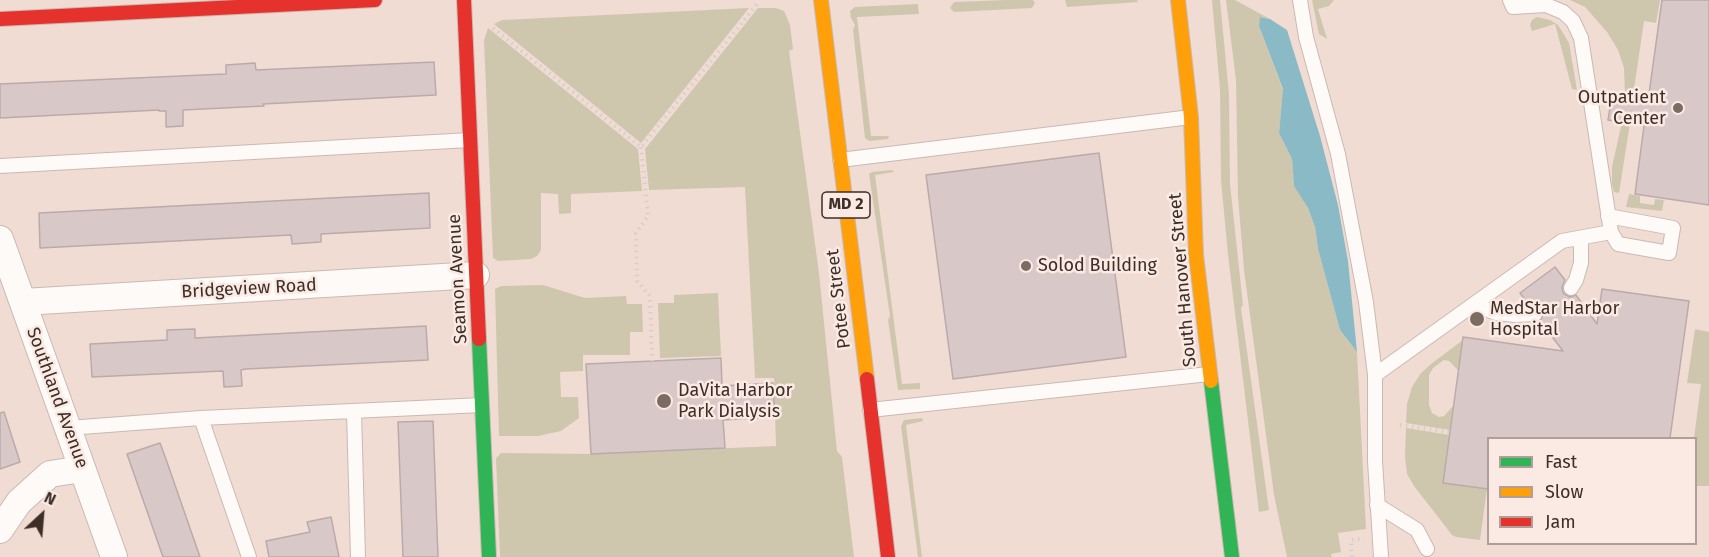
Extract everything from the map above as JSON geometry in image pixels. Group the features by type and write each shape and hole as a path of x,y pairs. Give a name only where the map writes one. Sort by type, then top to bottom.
{"main road":[{"path":"0,19 375,0"},
{"name":"Seamon Avenue","path":"464,0 489,557"},
{"name":"Potee Street","path":"821,0 888,557"},
{"name":"South Hanover Street","path":"1178,0 1191,117 1196,255 1232,557"}],"street":[{"name":"Southland Avenue","path":"0,239 114,557"},
{"name":"Bridgeview Road","path":"23,302 476,275"},
{"path":"0,530 19,502 50,474 82,469"}],"lane":[{"path":"1300,0 1305,37 1338,154 1366,302 1375,375 1375,461 1381,557"},
{"path":"1510,0 1513,7 1546,5 1563,12 1573,21 1581,38 1608,216 1611,232 1618,244 1669,252 1673,228 1608,216"},
{"path":"840,160 1191,117"},
{"path":"0,166 470,140"},
{"path":"1375,375 1563,241 1611,232"},
{"path":"1571,288 1581,263 1581,238"},
{"path":"1473,305 1506,314 1535,314"},
{"path":"870,410 1209,374"},
{"path":"68,428 201,418 482,405"},
{"path":"354,412 358,557"},
{"path":"201,418 249,557"},
{"path":"1377,505 1417,530 1427,549"}],"path":[{"path":"652,361 650,296 637,281 636,233 648,216 641,147 758,3"},
{"path":"485,22 641,147"},
{"path":"1400,425 1449,432"},
{"path":"1352,557 1351,540 1366,537"}],"shaded area":[{"path":"1033,0 1035,3 1032,8 954,12 950,8 954,2"},
{"path":"1065,0 1137,0 1138,2 1067,7"},
{"path":"1212,0 1220,0 1229,94 1230,184 1243,305 1241,308 1269,510 1259,512 1221,180 1220,89"},
{"path":"1226,0 1235,0 1270,19 1261,17 1259,26 1283,90 1279,133 1292,159 1294,185 1308,208 1315,227 1318,249 1340,330 1357,352 1366,529 1338,533 1341,552 1331,554 1332,557 1287,557 1274,495 1244,270 1238,196 1236,80"},
{"path":"1312,0 1334,0 1329,6 1318,9 1327,39 1319,34"},
{"path":"1570,0 1660,0 1656,23 1644,21 1633,96 1625,95 1624,68 1618,50 1607,32 1585,7"},
{"path":"918,4 919,14 857,17 871,136 889,136 888,139 869,141 865,138 853,30 855,25 850,11 855,7"},
{"path":"749,8 641,143 494,24 502,20"},
{"path":"758,8 776,8 784,11 790,25 793,49 789,51 819,273 837,451 842,457 854,557 500,557 496,458 501,453 592,454 776,446 774,378 755,378 745,187 649,190 645,149"},
{"path":"1537,17 1550,20 1558,25 1569,43 1577,90 1572,89 1555,24 1532,31 1530,25"},
{"path":"488,28 638,149 642,191 571,194 571,213 559,214 558,194 541,193 541,250 531,259 498,261 493,258 484,40"},
{"path":"1622,122 1630,123 1619,193 1614,192 1612,167"},
{"path":"892,170 894,172 875,175 902,384 920,383 920,389 898,390 888,320 890,316 869,174"},
{"path":"1629,194 1640,196 1640,203 1654,205 1655,199 1664,200 1662,211 1626,207"},
{"path":"543,285 585,298 626,296 627,304 642,304 643,332 630,332 630,355 583,355 583,371 560,372 561,397 578,397 579,418 561,431 538,436 499,436 495,289 501,286"},
{"path":"718,293 721,356 660,358 658,303 674,303 674,295"},
{"path":"1695,329 1709,332 1709,486 1697,486 1697,437 1694,437 1701,384 1687,383"},
{"path":"1463,340 1458,370 1449,361 1444,360 1433,368 1429,375 1429,405 1432,413 1439,417 1444,416 1453,406 1450,430 1406,423 1407,404 1412,387 1421,373"},
{"path":"922,418 923,421 906,425 922,557 918,557 901,426 904,420"},
{"path":"1406,428 1450,435 1443,483 1487,489 1480,540 1452,535 1414,486 1407,474"}],"water":[{"path":"1260,17 1270,19 1287,30 1320,136 1338,205 1348,261 1357,352 1340,330 1318,249 1315,227 1308,208 1294,186 1292,159 1279,133 1283,89 1259,26"}],"building":[{"name":"Outpatient Center","path":"1662,0 1709,0 1709,205 1635,194 1644,126 1608,120 1612,95 1648,101"},
{"path":"434,62 436,95 183,110 183,126 166,127 166,111 159,110 0,118 0,84 226,74 226,65 255,63 256,70"},
{"name":"Solod Building","path":"1099,153 1126,357 953,379 926,175"},
{"path":"429,193 430,228 321,234 321,242 292,244 291,235 40,248 39,213"},
{"path":"1555,267 1565,280 1562,287 1563,293 1570,297 1576,295 1597,324 1602,289 1689,301 1670,437 1487,437 1487,489 1443,483 1463,337 1563,351 1540,321 1544,314 1542,309 1539,306 1529,305 1520,293"},
{"path":"426,326 428,360 246,369 241,370 242,386 224,387 223,371 92,377 90,344 167,340 167,330 195,329 195,338"},
{"path":"721,358 722,386 773,383 775,417 723,420 725,448 591,454 586,364"},
{"path":"4,412 20,462 0,469 0,413"},
{"path":"433,421 438,557 403,557 398,422"},
{"path":"160,443 200,557 163,557 127,454"},
{"path":"331,517 339,557 269,557 266,541 310,532 307,522"}],"traffic: fast":[{"path":"479,339 489,557"},
{"path":"1211,381 1232,557"}],"traffic: slow":[{"path":"821,0 867,379"},
{"path":"1178,0 1191,117 1196,255 1211,381"}],"traffic: jam":[{"path":"0,19 375,0"},
{"path":"464,0 479,339"},
{"path":"867,379 888,557"}],"place":[{"name":"Outpatient Center","path":"1678,108"},
{"name":"Solod Building","path":"1026,266"},
{"name":"MedStar Harbor Hospital","path":"1477,319"},
{"name":"DaVita Harbor Park Dialysis","path":"664,401"}]}
